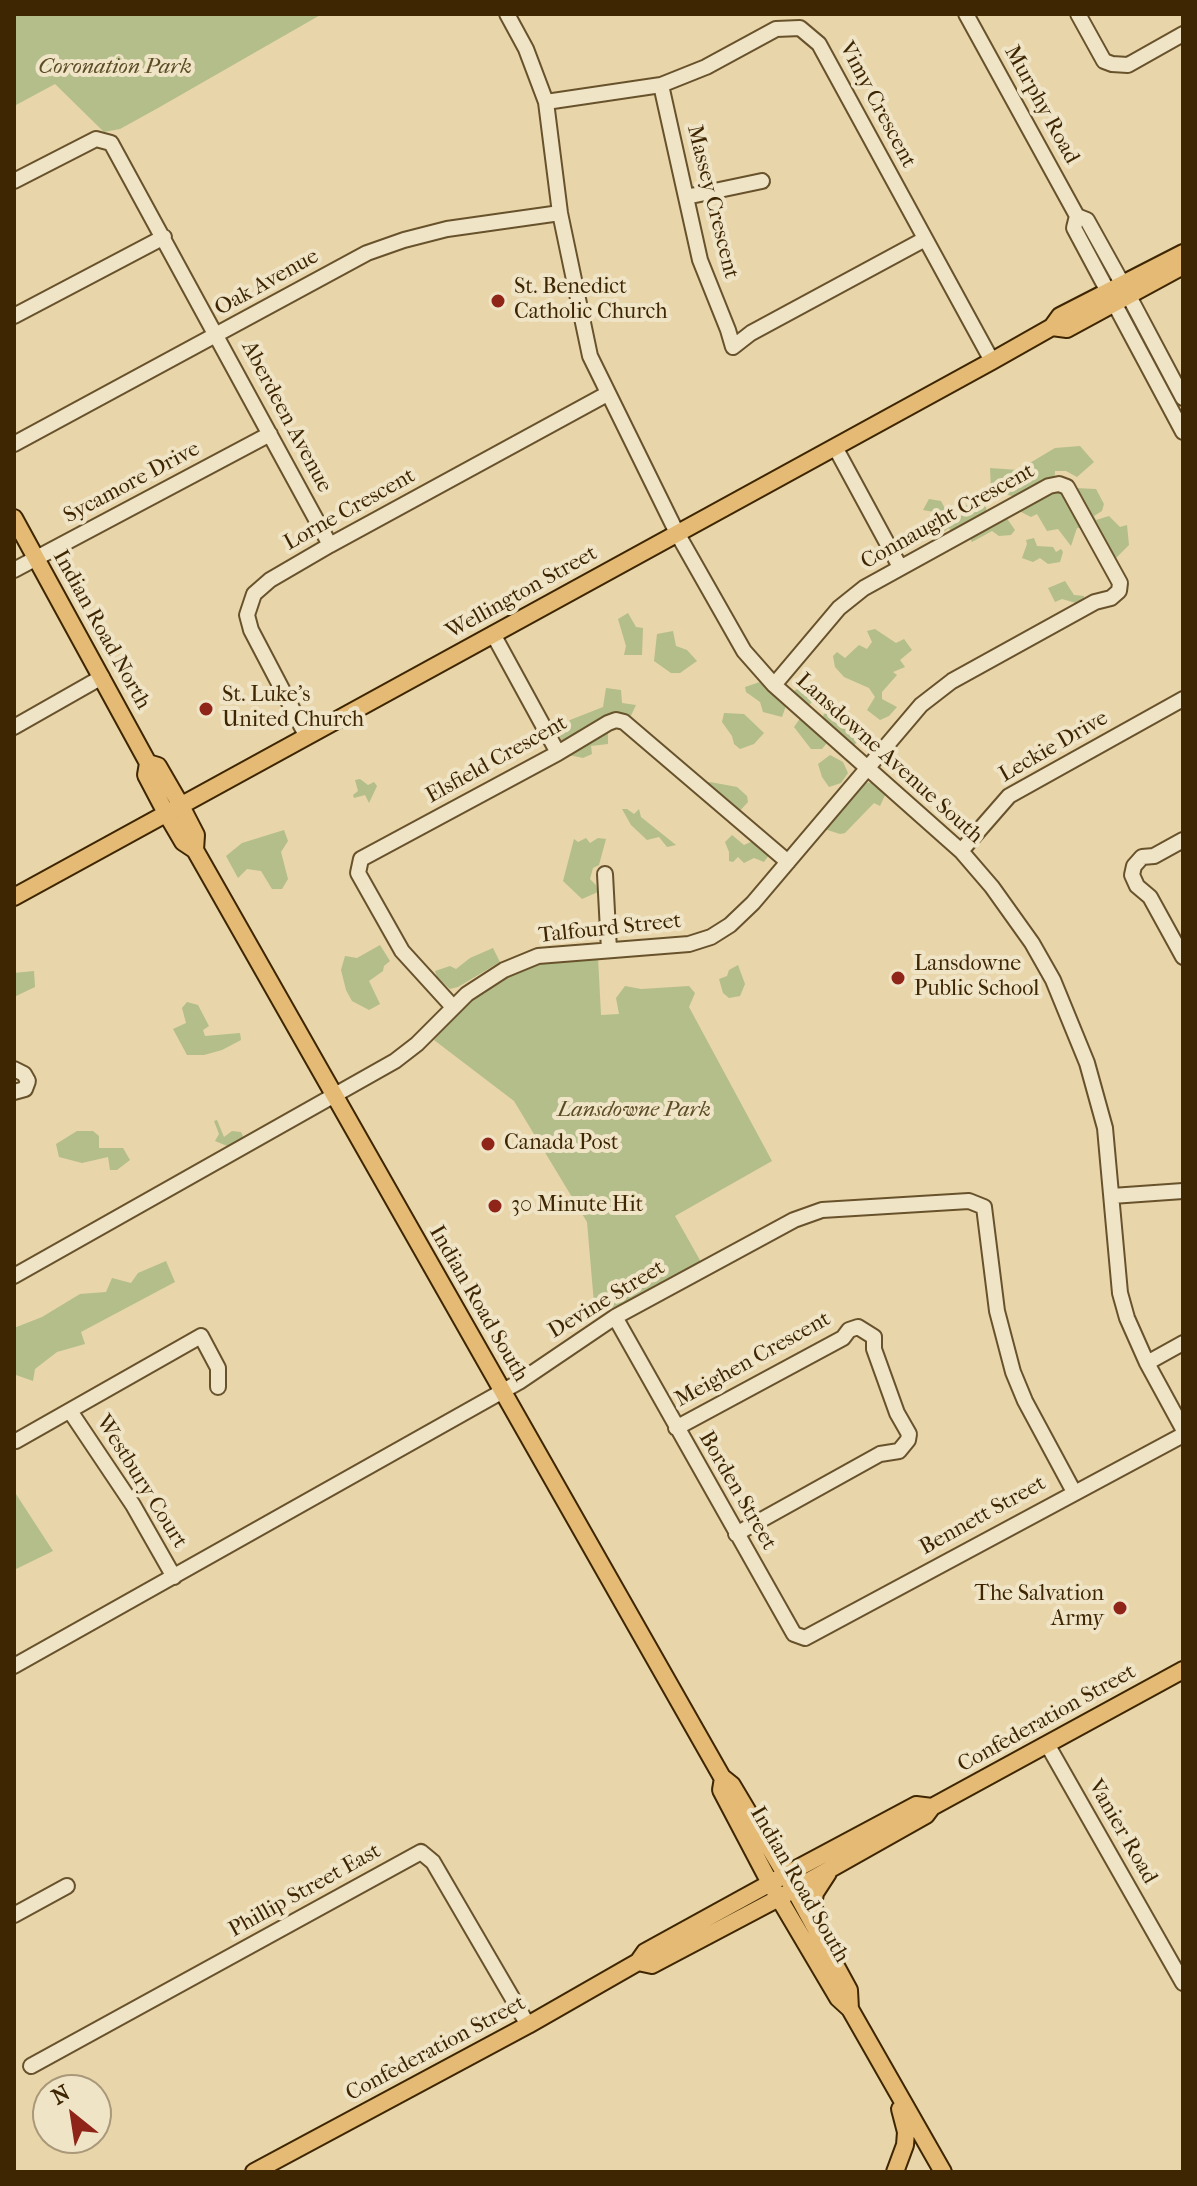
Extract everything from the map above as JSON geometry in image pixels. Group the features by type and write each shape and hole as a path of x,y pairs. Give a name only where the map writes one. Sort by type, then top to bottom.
{"main road":[{"name":"Wellington Street","path":"14,897 1052,327 1067,329 1183,253"},
{"name":"Wellington Street","path":"1118,294 1183,266"},
{"name":"Indian Road North","path":"14,518 148,763 158,766 173,809"},
{"name":"Indian Road South","path":"173,809 196,835 195,850 723,1778 732,1785 838,1998 850,2009 889,2077 936,2170"},
{"name":"Confederation Street","path":"254,2172 528,2025 638,1962 645,1952 742,1899 834,1866 926,1815 932,1807 1183,1670"},
{"name":"Indian Road South","path":"723,1778 721,1790 733,1813 836,1966 849,1990 850,2009"},
{"name":"Confederation Street","path":"638,1962 652,1965 916,1805 932,1807"},
{"path":"733,1813 756,1874 753,1887 742,1899"},
{"path":"834,1866 817,1888 813,1905 836,1966"},
{"path":"889,2077 906,2132 903,2156 895,2172"}],"street":[{"name":"Lansdowne Avenue South","path":"507,14 526,49 546,102 560,213 590,356 677,533 744,651 774,685 961,851 992,887 1032,943 1070,1016 1105,1128 1120,1293 1127,1318 1147,1363 1183,1432"},
{"name":"Murphy Road","path":"966,14 1077,216 1087,220 1183,432"},
{"path":"1078,14 1104,61 1112,64 1128,65 1183,34"},
{"name":"Vimy Crescent","path":"546,102 661,85 706,67 776,29 800,28 819,44 992,361"},
{"name":"Massey Crescent","path":"661,85 700,260 733,347 751,333 925,239"},
{"name":"Aberdeen Avenue","path":"14,181 96,139 111,143 330,545"},
{"path":"686,197 762,181"},
{"name":"Oak Avenue","path":"14,444 367,253 447,229 560,213"},
{"path":"14,316 164,237"},
{"name":"Murphy Road","path":"1118,294 1183,398"},
{"name":"Lorne Crescent","path":"306,735 251,630 247,615 249,603 261,586 607,394"},
{"name":"Sycamore Drive","path":"14,570 270,434"},
{"path":"835,447 900,567"},
{"name":"Connaught Crescent","path":"774,685 839,608 864,588 1049,486 1059,484 1067,487 1075,497 1117,576 1119,591"},
{"name":"Talfourd Street","path":"14,1276 395,1061 417,1044 467,994 504,970 538,956 689,944 711,937 730,925 753,903 921,705 938,691 1119,591"},
{"path":"493,634 558,753"},
{"path":"14,727 102,677"},
{"name":"Leckie Drive","path":"961,851 1009,796 1183,699"},
{"name":"Elsfield Crescent","path":"453,1007 402,951 358,873 361,859 608,723 616,720 624,722 788,862"},
{"path":"1183,840 1154,856 1142,857 1134,866 1132,875 1137,886 1150,897 1183,957"},
{"path":"605,874 609,950"},
{"path":"14,1069 24,1074 28,1081 25,1089 14,1092"},
{"path":"1112,1196 1183,1191"},
{"name":"Devine Street","path":"14,1666 502,1391 615,1317 794,1220 822,1210 969,1201 984,1207 997,1311 1013,1372 1025,1401 1074,1492"},
{"name":"Borden Street","path":"615,1317 794,1634 805,1638"},
{"name":"Meighen Crescent","path":"676,1428 843,1338 849,1330 858,1327 874,1337 874,1349 897,1413 909,1434 908,1440 899,1451 880,1454 736,1534"},
{"name":"Westbury Court","path":"16,1441 201,1336 218,1368 218,1387"},
{"path":"1147,1363 1183,1343"},
{"name":"Westbury Court","path":"70,1411 133,1505 174,1577"},
{"name":"Bennett Street","path":"805,1638 1183,1432"},
{"name":"Vanier Road","path":"1047,1744 1183,1983"},
{"name":"Phillip Street East","path":"31,2066 421,1852 433,1862 528,2025"},
{"path":"14,1915 67,1886"}],"green space":[{"name":"Coronation Park","path":"14,14 322,14 120,129 104,132 55,84 16,105"},
{"path":"1080,446 1094,462 1077,477 1066,471 1055,471 1054,487 1096,489 1104,504 1102,511 1094,516 1096,520 1109,516 1120,527 1127,525 1129,545 1111,563 1096,529 1077,528 1071,546 1058,529 1047,531 1037,514 1031,517 1015,509 1012,496 991,490 990,468 1018,470 1055,448"},
{"path":"929,499 941,501 951,520 962,506 976,504 986,507 987,512 1003,513 1015,530 1011,535 999,536 992,531 972,542 968,535 955,540 949,528 936,537 922,534 922,523 933,520 934,512 923,510"},
{"path":"1034,538 1037,546 1053,547 1056,552 1061,549 1060,562 1048,564 1040,558 1033,562 1022,558 1026,540"},
{"path":"1065,581 1074,595 1084,596 1083,605 1062,599 1055,602 1048,588"},
{"path":"628,613 636,627 643,628 642,655 624,655 626,646 618,619"},
{"path":"875,629 896,643 904,639 912,650 900,660 905,667 893,672 897,675 882,692 882,699 897,707 880,720 867,710 875,697 869,688 844,677 835,667 833,656 837,652 845,658 859,645 867,649 872,642 867,631"},
{"path":"673,631 676,646 687,650 697,661 680,673 671,673 654,661 657,634"},
{"path":"763,681 785,697 803,685 816,698 806,708 787,703 782,717 763,712 760,702 746,692 745,687"},
{"path":"606,688 621,690 622,703 636,705 628,722 608,715 606,721 593,723 592,732 608,733 608,744 591,746 592,754 583,758 569,755 558,733 570,720 603,707"},
{"path":"828,703 854,721 862,737 853,746 835,733 822,749 811,749 794,727 801,717 822,719"},
{"path":"724,713 744,714 764,733 754,744 740,749 722,722"},
{"path":"830,755 843,762 848,773 841,783 829,787 818,764"},
{"path":"360,779 368,785 374,782 377,786 369,803 365,795 354,798 358,791 355,780"},
{"path":"710,782 737,787 747,796 748,802 736,815 701,785"},
{"path":"855,782 877,783 886,793 880,806 874,803 845,833 818,827"},
{"path":"622,809 634,814 639,809 641,817 676,845 667,847 659,837 647,840 631,825"},
{"path":"284,830 288,841 281,852 288,879 282,889 272,889 261,871 247,869 238,878 226,856 242,843"},
{"path":"732,835 744,845 753,841 769,855 764,862 754,858 744,863 738,857 733,862 729,861 725,842"},
{"path":"586,838 590,843 598,838 606,839 599,865 593,868 590,879 598,892 582,899 563,881 574,839 578,842"},
{"path":"380,945 390,961 383,971 369,981 380,1004 369,1010 352,1001 341,970 345,956 357,958"},
{"path":"493,948 500,962 458,987 450,989 437,977 435,971 450,966 456,969 470,958"},
{"name":"Lansdowne Park","path":"598,957 601,1015 619,1014 616,998 625,986 641,989 689,986 695,993 689,1007 772,1161 675,1216 701,1262 595,1315 587,1222 514,1101 434,1040 460,1010 511,973 548,961"},
{"path":"738,965 745,984 740,996 729,998 723,993 719,979"},
{"path":"34,971 35,987 14,997 14,973"},
{"path":"187,1002 198,1005 209,1026 203,1030 205,1036 240,1033 241,1040 204,1055 187,1055 173,1029 186,1023 182,1008"},
{"path":"217,1120 224,1137 232,1131 241,1132 243,1136 238,1146 232,1148 215,1141 219,1134 214,1121"},
{"path":"77,1131 93,1131 99,1136 99,1148 123,1148 130,1160 117,1170 110,1170 108,1157 82,1163 59,1157 56,1144"},
{"path":"166,1261 175,1282 81,1332 85,1344 57,1352 35,1369 33,1381 16,1375 14,1328 42,1317 80,1294 106,1292 112,1278 131,1283 138,1273"},
{"path":"14,1491 53,1551 14,1570"}],"place":[{"name":"St. Benedict Catholic Church","path":"498,301"},
{"name":"St. Luke's United Church","path":"206,709"},
{"name":"Lansdowne Public School","path":"898,978"},
{"name":"Canada Post","path":"488,1144"},
{"name":"30 Minute Hit","path":"495,1206"},
{"name":"The Salvation Army","path":"1120,1608"}]}
